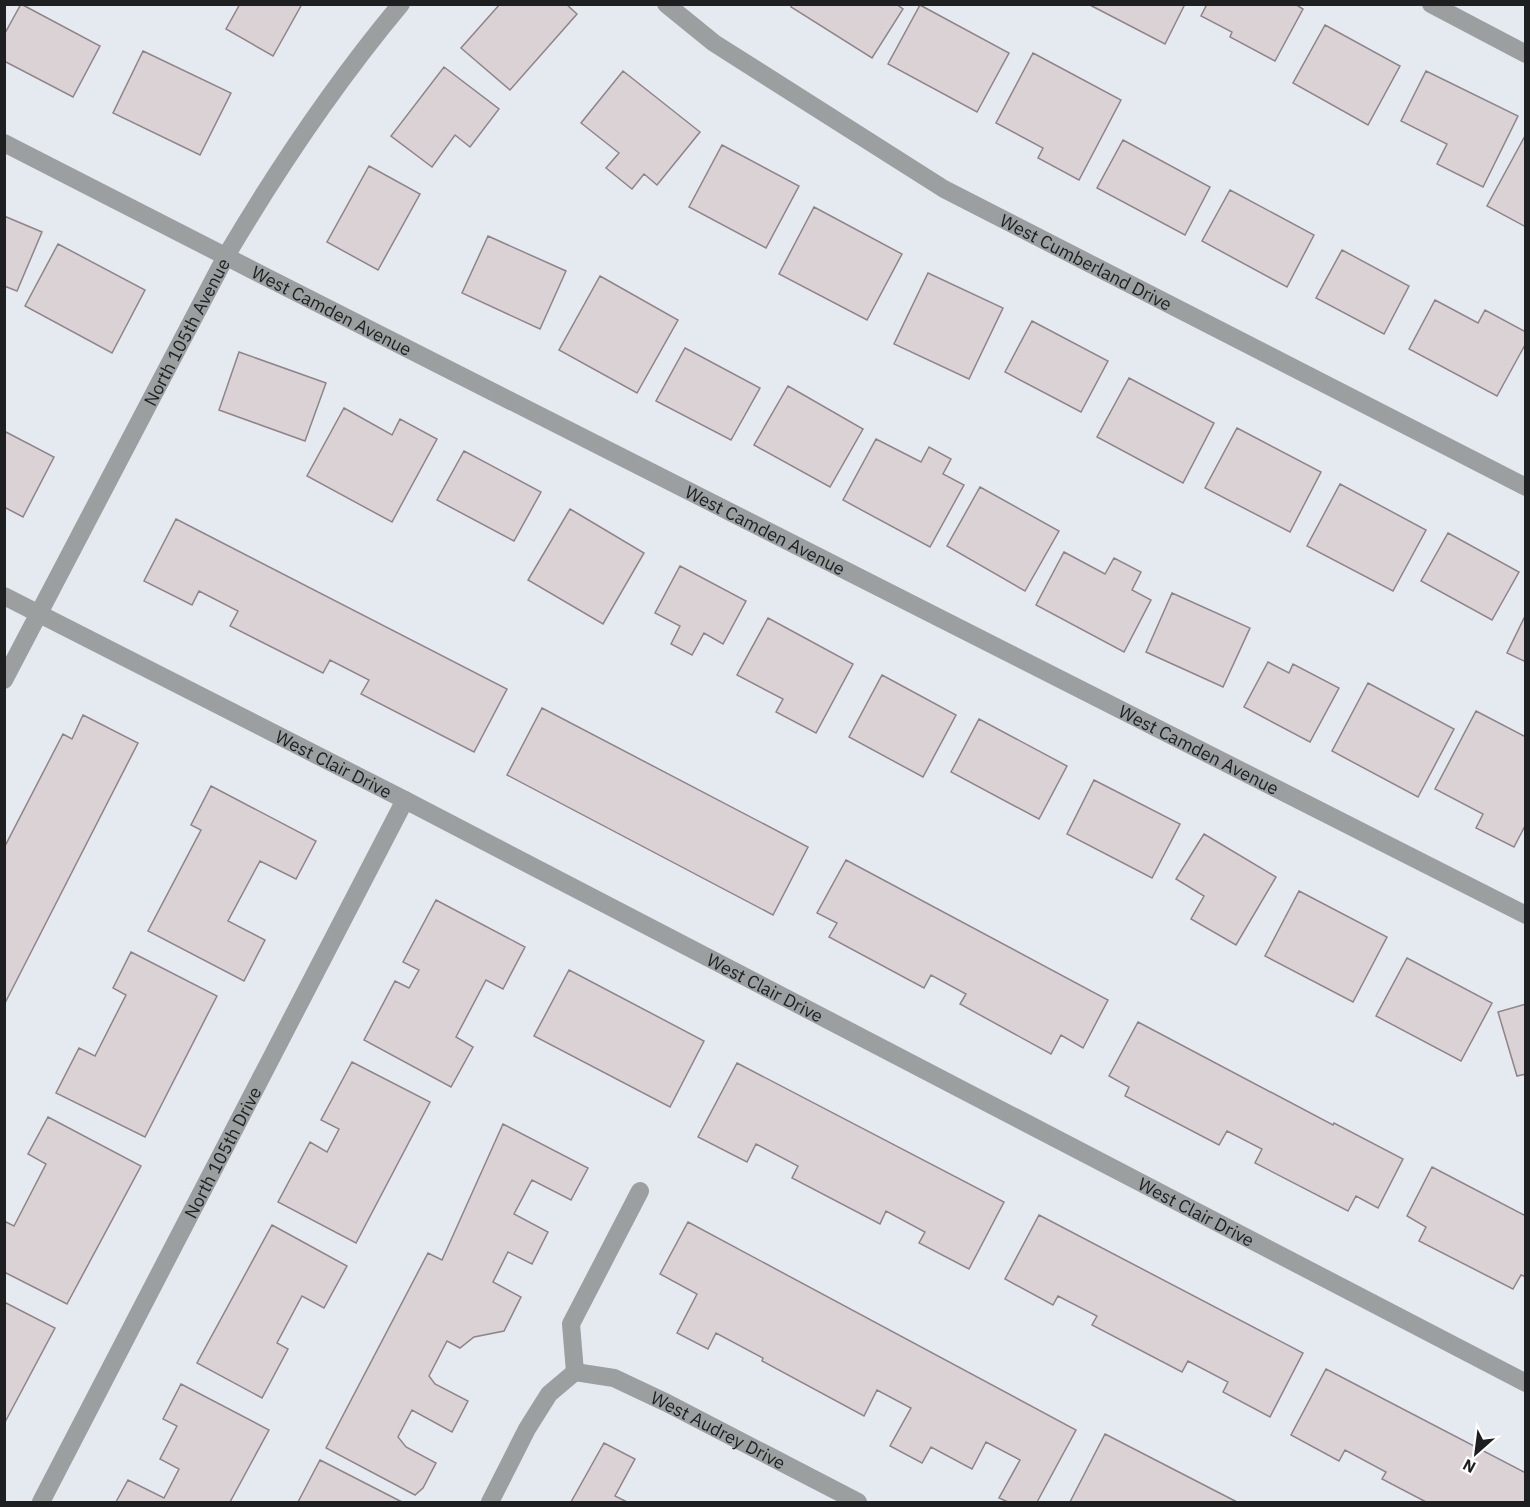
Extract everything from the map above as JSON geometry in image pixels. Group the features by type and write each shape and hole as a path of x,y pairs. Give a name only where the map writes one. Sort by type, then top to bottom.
{"street":[{"name":"North 105th Avenue","path":"4,680 226,256 294,146 401,4"},
{"name":"West Cumberland Drive","path":"666,4 714,43 944,189 1526,487"},
{"path":"1431,4 1526,54"},
{"name":"West Camden Avenue","path":"4,143 1526,915"},
{"name":"West Clair Drive","path":"4,596 405,800 1526,1383"},
{"name":"North 105th Drive","path":"41,1503 405,800"},
{"path":"489,1503 526,1429 549,1395 575,1372 571,1324 640,1191"},
{"name":"West Audrey Drive","path":"575,1372 614,1378 667,1403 858,1503"}],"building":[{"path":"21,4 100,46 73,97 4,61 4,35"},
{"path":"240,4 302,4 273,56 226,29"},
{"path":"500,4 566,4 577,14 510,90 461,48"},
{"path":"792,4 896,4 903,9 872,58 791,7"},
{"path":"1088,4 1185,4 1165,44"},
{"path":"1207,4 1295,4 1303,9 1275,61 1230,37 1232,32 1201,16"},
{"path":"920,5 1009,53 977,112 888,64"},
{"path":"1325,25 1400,66 1368,125 1293,83"},
{"path":"143,51 231,93 200,155 113,113"},
{"path":"1033,53 1121,100 1079,180 1038,158 1043,148 996,123"},
{"path":"444,67 499,109 470,147 455,135 432,167 391,136"},
{"path":"623,71 700,132 657,185 644,174 632,189 606,168 619,153 581,123"},
{"path":"1426,71 1518,116 1483,187 1437,164 1447,144 1401,121"},
{"path":"1526,134 1526,227 1487,206"},
{"path":"1123,140 1210,187 1185,235 1097,188"},
{"path":"722,145 799,186 766,248 689,207"},
{"path":"369,166 420,194 378,270 327,242"},
{"path":"1230,190 1314,235 1287,287 1202,241"},
{"path":"814,207 902,254 867,320 779,274"},
{"path":"4,216 42,232 17,291 4,286"},
{"path":"488,236 566,271 540,329 462,293"},
{"path":"58,244 145,290 112,353 25,306"},
{"path":"1342,250 1409,286 1384,334 1316,298"},
{"path":"928,273 1003,308 969,379 894,344"},
{"path":"600,276 678,320 637,393 559,350"},
{"path":"1435,300 1478,323 1485,310 1526,332 1526,343 1497,396 1409,349"},
{"path":"1032,321 1108,361 1081,412 1005,372"},
{"path":"685,348 760,388 731,440 656,401"},
{"path":"239,352 326,383 305,441 219,410"},
{"path":"1129,378 1214,423 1183,483 1097,437"},
{"path":"788,386 863,429 830,487 754,445"},
{"path":"344,408 392,435 400,419 437,439 392,522 307,476"},
{"path":"1237,428 1321,472 1290,532 1205,488"},
{"path":"4,431 54,457 23,517 4,507"},
{"path":"876,439 921,462 929,447 951,459 943,474 964,485 930,547 843,500"},
{"path":"464,451 541,492 514,541 437,500"},
{"path":"1340,484 1426,530 1393,591 1307,546"},
{"path":"980,487 1059,531 1025,591 947,546"},
{"path":"570,509 644,553 603,624 528,580"},
{"path":"176,519 507,689 474,752 361,694 369,680 330,660 323,673 230,626 238,611 199,591 192,605 144,581"},
{"path":"1448,533 1519,572 1492,620 1421,581"},
{"path":"1064,552 1105,574 1114,558 1141,572 1132,590 1151,600 1124,652 1036,605"},
{"path":"680,566 746,601 723,644 704,633 692,655 671,644 680,626 655,613"},
{"path":"1172,593 1250,628 1223,687 1146,652"},
{"path":"1526,614 1526,662 1507,653"},
{"path":"768,618 853,664 816,733 776,712 783,699 737,675"},
{"path":"1268,662 1289,673 1293,664 1339,688 1310,742 1244,707"},
{"path":"882,675 956,715 923,777 849,737"},
{"path":"1368,683 1454,729 1418,797 1332,751"},
{"path":"542,708 808,847 773,915 507,775"},
{"path":"1476,711 1526,737 1526,824 1514,847 1476,828 1483,814 1435,789"},
{"path":"83,715 138,743 4,1005 4,848 63,734 72,739"},
{"path":"979,719 1067,766 1039,819 951,772"},
{"path":"1094,780 1180,824 1152,878 1067,834"},
{"path":"211,786 316,841 296,879 260,861 228,921 265,940 244,981 148,931 201,830 191,825"},
{"path":"1204,834 1276,877 1236,945 1191,919 1204,896 1176,879"},
{"path":"846,860 1108,1000 1083,1048 1061,1035 1051,1054 960,1004 966,994 931,975 924,988 829,937 837,923 817,913"},
{"path":"1299,891 1387,937 1353,1002 1265,956"},
{"path":"436,900 525,947 503,989 486,980 456,1037 473,1047 451,1087 364,1040 395,981 409,988 419,970 403,962"},
{"path":"131,952 217,996 145,1137 56,1093 79,1048 95,1056 126,995 113,988"},
{"path":"1407,958 1492,1003 1461,1061 1376,1016"},
{"path":"569,970 704,1041 670,1107 534,1036"},
{"path":"1526,1004 1526,1074 1517,1076 1498,1012"},
{"path":"1138,1022 1333,1125 1334,1123 1403,1159 1378,1208 1356,1196 1348,1211 1255,1163 1262,1149 1227,1131 1219,1145 1125,1096 1129,1087 1109,1076"},
{"path":"352,1062 430,1102 356,1243 278,1202 310,1142 327,1152 339,1129 321,1120"},
{"path":"737,1063 1004,1202 969,1269 919,1243 925,1232 886,1211 880,1224 792,1178 798,1166 756,1144 747,1162 698,1137"},
{"path":"48,1117 141,1166 67,1304 4,1272 4,1221 14,1226 46,1164 28,1154"},
{"path":"503,1124 588,1168 571,1200 532,1180 514,1214 548,1232 532,1264 508,1252 493,1282 521,1297 504,1331 474,1337 460,1348 447,1341 429,1376 435,1384 468,1401 452,1432 412,1410 398,1437 406,1447 436,1463 423,1488 415,1495 326,1448 428,1253 442,1260"},
{"path":"1432,1167 1526,1216 1526,1277 1521,1275 1513,1289 1419,1241 1426,1227 1407,1216"},
{"path":"1039,1215 1303,1353 1270,1417 1223,1392 1228,1382 1188,1361 1182,1372 1092,1325 1097,1316 1058,1296 1053,1305 1005,1279"},
{"path":"688,1222 1076,1430 1037,1502 1008,1502 999,1498 1020,1460 986,1442 972,1469 931,1447 922,1463 890,1446 911,1408 877,1390 864,1416 762,1361 763,1358 716,1333 708,1349 677,1333 697,1294 660,1274"},
{"path":"272,1225 347,1266 324,1308 302,1296 277,1343 288,1349 262,1398 197,1363"},
{"path":"4,1302 55,1328 4,1424"},
{"path":"1326,1369 1526,1473 1526,1502 1426,1502 1382,1479 1386,1472 1345,1450 1339,1461 1291,1435"},
{"path":"181,1384 269,1430 230,1502 116,1502 128,1480 164,1498 179,1469 160,1459 177,1426 163,1419"},
{"path":"1105,1434 1237,1502 1070,1502"},
{"path":"604,1443 635,1459 615,1496 627,1502 571,1502"},
{"path":"320,1460 402,1502 298,1502"}]}
